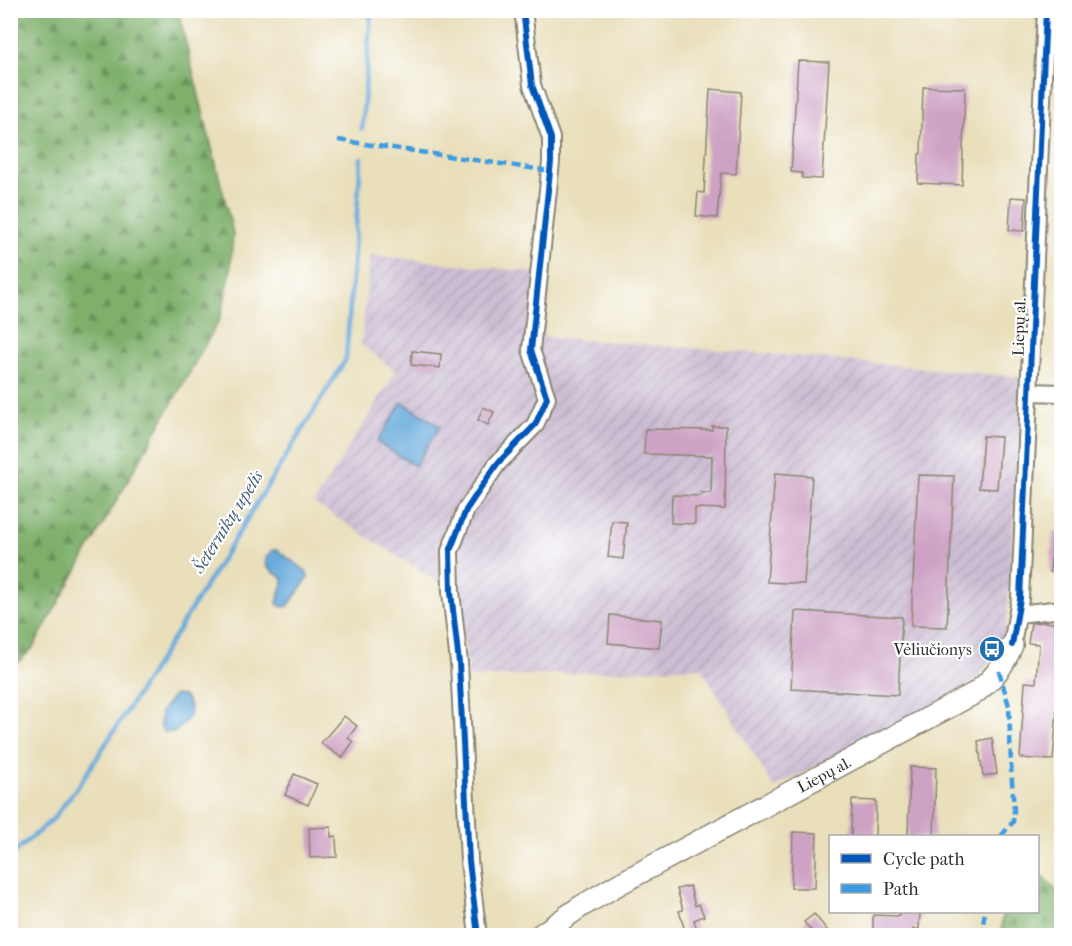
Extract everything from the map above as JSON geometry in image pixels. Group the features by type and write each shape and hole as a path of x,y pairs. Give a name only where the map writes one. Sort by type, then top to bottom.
{"main road":[{"name":"Liepų al.","path":"539,936 580,907 619,884 975,693 999,670 1012,645"}],"street":[{"path":"478,936 469,861 459,663 451,592 450,551 466,510 497,464 535,425 547,398 531,350 551,162 551,138 532,85 523,10"},
{"name":"Liepų al.","path":"1012,645 1018,614 1030,392 1046,10"},
{"path":"1030,392 1062,393"},
{"path":"1018,614 1062,609"}],"shaded area":[{"path":"370,255 552,274 543,337 748,352 1024,377 1006,631 977,682 774,788 701,667 469,678 457,594 314,503 396,371 361,345"}],"green space":[{"path":"11,10 178,11 233,233 230,276 220,319 32,649 11,669"},
{"path":"1056,11 1061,11 1061,79 1053,79"},
{"path":"1039,873 1061,895 1061,935 1001,935 1003,913 1039,913"}],"water":[{"path":"402,402 440,426 415,466 377,442"},
{"path":"272,550 277,550 306,571 308,578 288,606 282,607 277,604 283,578 270,570 265,563"},
{"path":"174,695 184,696 188,701 189,716 175,732 164,732 160,725 161,711"}],"building":[{"path":"798,61 829,62 822,179 802,178 802,173 791,172"},
{"path":"923,87 965,88 962,185 918,183"},
{"path":"710,89 741,92 736,174 721,173 717,218 696,216 698,192 704,193"},
{"path":"1011,197 1026,198 1024,231 1009,230"},
{"path":"412,351 441,354 440,368 411,365"},
{"path":"483,407 494,412 488,425 478,420"},
{"path":"712,426 726,426 725,509 695,508 695,524 671,523 672,495 701,496 701,493 711,493 712,456 644,454 645,429 712,430"},
{"path":"983,436 1001,437 997,489 979,488"},
{"path":"775,473 812,476 804,584 767,582"},
{"path":"918,475 954,476 947,627 911,626"},
{"path":"612,521 627,522 623,559 608,557"},
{"path":"1053,532 1062,533 1062,573 1050,572"},
{"path":"795,611 902,617 898,695 791,689"},
{"path":"610,615 662,620 659,648 608,643"},
{"path":"1031,623 1062,624 1053,760 1020,758 1025,682 1036,683 1039,644 1028,643"},
{"path":"344,716 357,726 348,738 353,742 342,758 321,743"},
{"path":"992,738 997,774 983,776 978,741"},
{"path":"910,767 936,768 934,835 908,835"},
{"path":"294,774 317,784 308,805 285,795"},
{"path":"852,800 876,801 875,835 851,835"},
{"path":"331,827 331,837 336,836 337,857 310,858 309,828"},
{"path":"793,832 817,833 815,888 791,888"},
{"path":"690,886 695,906 699,904 704,916 694,920 697,930 686,934 679,911 683,910 677,889"},
{"path":"899,913 920,913 919,929 913,929 912,936 873,936 873,915 899,916"},
{"path":"814,914 832,936 816,936 804,922"}],"waterway":[{"name":"Šeternikų upelis","path":"362,129 371,10"},
{"name":"Šeternikų upelis","path":"10,856 53,819 84,778 346,359 361,158"}],"marked path":[{"path":"338,140 550,171"},
{"path":"999,671 1009,706 1014,811 1013,822 1002,835"},
{"path":"981,936 985,913"}],"cycle path":[{"path":"478,936 469,861 459,663 451,592 450,551 466,510 497,464 535,425 547,398 531,350 551,162 551,138 532,85 523,10"},
{"path":"1012,645 1020,599 1046,10"}],"place":[{"name":"Vėliučionys","path":"992,649"}]}
